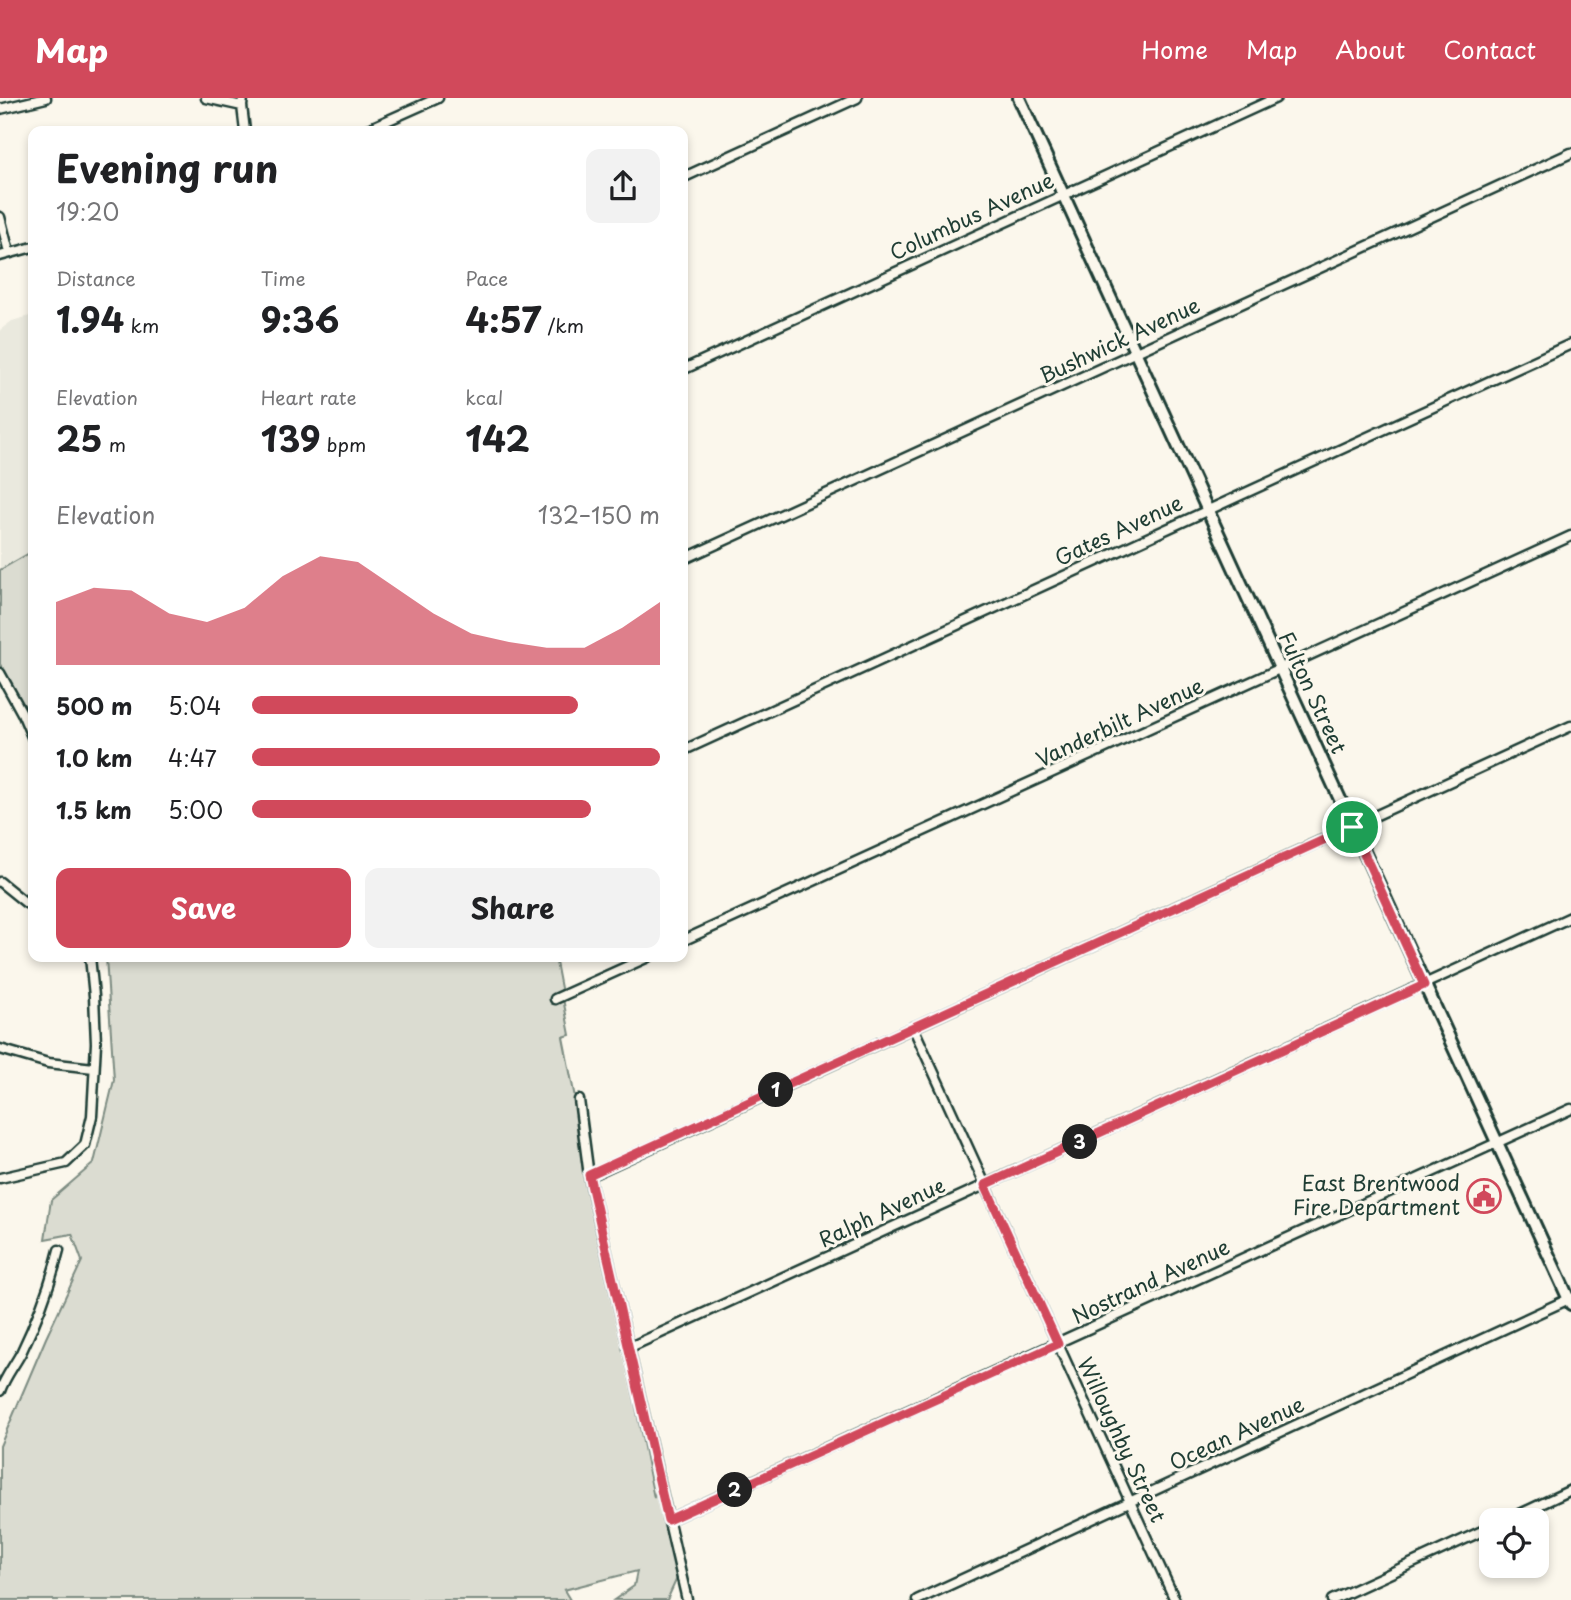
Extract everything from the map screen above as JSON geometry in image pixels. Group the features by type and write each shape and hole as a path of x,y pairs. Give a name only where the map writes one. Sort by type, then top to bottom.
{"street":[{"path":"0,109 46,98"},
{"path":"206,98 242,102 244,126"},
{"path":"376,126 438,98"},
{"path":"688,175 857,98"},
{"name":"Fulton Street","path":"1019,98 1570,1301"},
{"name":"Columbus Avenue","path":"688,367 1276,98"},
{"name":"Bushwick Avenue","path":"688,557 1571,153"},
{"path":"0,217 9,252"},
{"path":"0,256 28,248"},
{"name":"Gates Avenue","path":"688,748 1571,344"},
{"name":"Vanderbilt Avenue","path":"688,939 1571,536"},
{"path":"0,673 28,727"},
{"path":"589,1175 1571,726"},
{"path":"0,882 28,904"},
{"name":"Ralph Avenue","path":"628,1348 1571,917"},
{"path":"0,1178 66,1163 85,1145 92,1116 96,1043 91,962"},
{"path":"555,999 637,962"},
{"name":"Willoughby Street","path":"913,1027 1175,1600"},
{"path":"0,1049 48,1063 94,1068"},
{"path":"579,1100 589,1175 687,1600"},
{"name":"Nostrand Avenue","path":"668,1520 1571,1109"},
{"path":"0,1391 2,1382 19,1356 38,1315 51,1282 59,1250"},
{"name":"Ocean Avenue","path":"916,1600 1570,1301"},
{"path":"1533,1508 1571,1490"},
{"path":"1332,1600 1479,1533"}],"shaded area":[{"path":"28,316 28,565 0,585 0,330 12,321"},
{"path":"28,554 28,721 0,664 0,570"},
{"path":"106,962 556,962 570,1035 563,1037 654,1498 656,1491 678,1576 667,1600 614,1600 634,1586 637,1571 564,1590 570,1600 0,1600 0,1446 82,1261 72,1234 45,1239 51,1200 94,1163 114,1080"}],"place":[{"name":"East Brentwood Fire Department","path":"1484,1196"}],"route":[{"path":"1352,827 1424,985 985,1185 1058,1344 668,1520 589,1175 1352,827"}]}
